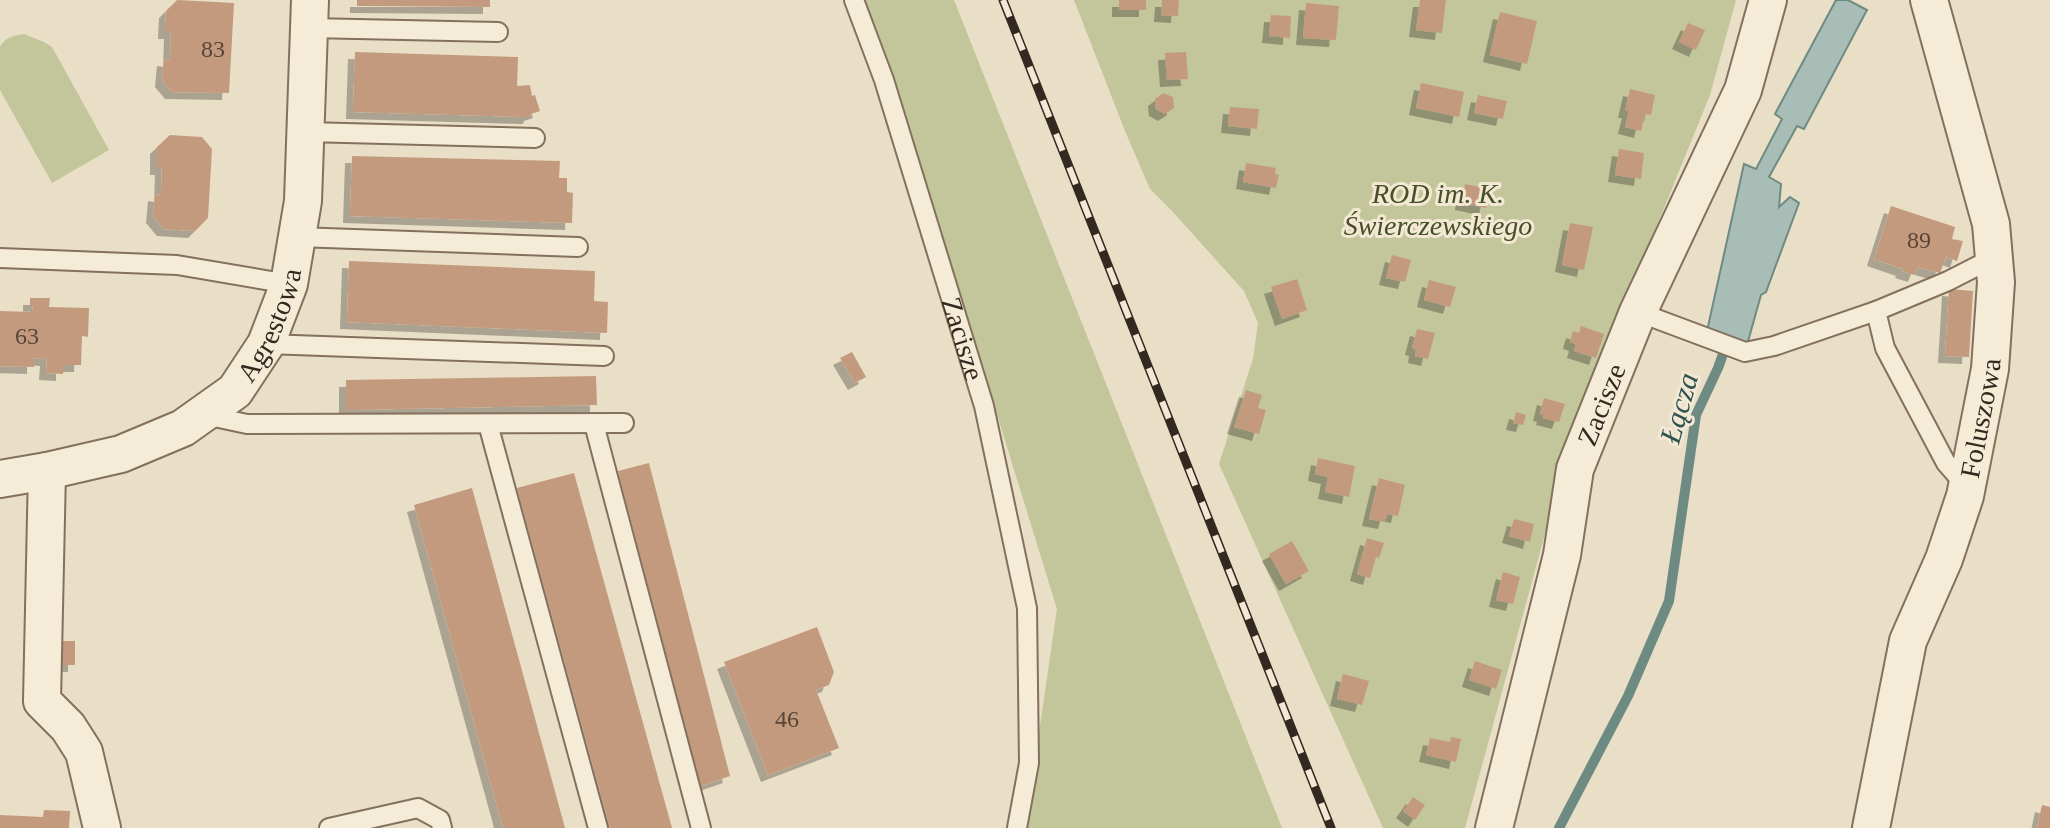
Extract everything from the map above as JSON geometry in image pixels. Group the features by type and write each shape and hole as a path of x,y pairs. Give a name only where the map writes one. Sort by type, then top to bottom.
{"street":[{"name":"Zacisze","path":"1494,828 1562,555 1575,469 1638,312 1743,90 1768,0"},
{"name":"Foluszowa","path":"1871,828 1908,641 1944,559 1967,487 1990,369 1996,282 1991,224 1929,0"},
{"name":"Agrestowa","path":"0,479 121,454 183,428 235,391 266,344 289,284 303,201 309,14"},
{"path":"47,471 42,701 68,727 84,752 102,828"}],"lane":[{"name":"Zacisze","path":"854,0 884,80 984,406 1027,608 1029,763 1017,828"},
{"path":"309,14 498,32"},
{"path":"306,132 535,138"},
{"path":"297,237 578,247"},
{"path":"0,258 177,265 289,284"},
{"path":"1638,312 1745,352 1774,346 1876,311 1993,258"},
{"path":"1876,311 1885,348 1946,463 1967,487"},
{"path":"266,344 604,356"},
{"path":"202,414 247,424 624,423"},
{"path":"488,424 598,828"},
{"path":"594,424 701,828"},
{"path":"329,828 418,808 440,820 442,828"}],"green space":[{"path":"865,0 954,0 1282,828 1025,828 1057,609 896,87"},
{"name":"ROD im. K. Świerczewskiego","path":"1074,0 1736,0 1710,95 1557,468 1555,477 1558,486 1465,828 1383,828 1219,464 1253,359 1258,323 1244,291 1150,189"},
{"path":"24,34 52,47 109,150 52,183 0,90 0,47 7,39"}],"water":[{"path":"1836,0 1848,0 1867,10 1804,129 1797,126 1769,177 1781,184 1779,207 1790,197 1799,203 1766,292 1761,295 1747,345 1707,331 1744,164 1756,169 1782,119 1775,114"}],"building":[{"path":"177,0 234,3 229,93 172,92 162,80 164,59 170,60 171,32 165,32 166,11"},
{"path":"357,0 490,0 490,7 357,6"},
{"path":"1119,0 1146,0 1146,10 1119,10"},
{"path":"1162,0 1179,0 1178,16 1161,15"},
{"path":"1420,0 1446,0 1442,33 1416,30"},
{"path":"1306,3 1339,6 1336,40 1303,38"},
{"path":"1500,12 1537,21 1527,64 1490,55"},
{"path":"1271,15 1291,16 1290,38 1269,36"},
{"path":"1688,23 1705,30 1696,50 1679,42"},
{"path":"355,52 518,57 517,86 530,85 540,111 530,117 353,112"},
{"path":"1186,52 1188,79 1167,80 1165,53"},
{"path":"1421,83 1464,92 1459,117 1416,108"},
{"path":"1630,89 1655,95 1651,115 1645,114 1641,131 1625,127"},
{"path":"1163,93 1173,97 1174,108 1165,114 1156,109 1155,99"},
{"path":"1478,95 1507,101 1503,119 1474,113"},
{"path":"1230,107 1259,109 1257,129 1228,126"},
{"path":"170,135 202,137 212,149 208,218 195,231 164,229 153,216 155,194 161,195 162,168 157,168 157,147"},
{"path":"1619,149 1644,153 1641,179 1615,175"},
{"path":"352,156 560,161 559,178 567,178 567,192 573,193 572,223 350,216"},
{"path":"1246,163 1276,168 1275,174 1279,175 1276,188 1243,182"},
{"path":"1465,184 1490,189 1486,208 1462,203"},
{"path":"1891,206 1955,227 1952,239 1963,241 1957,261 1946,257 1940,273 1918,267 1915,275 1874,259"},
{"path":"1570,223 1593,227 1584,270 1562,265"},
{"path":"1392,255 1411,260 1405,282 1386,278"},
{"path":"349,261 595,271 594,301 608,302 607,333 347,322"},
{"path":"1297,279 1307,310 1282,319 1271,287"},
{"path":"1429,280 1456,287 1450,307 1424,300"},
{"path":"1949,289 1973,291 1969,357 1945,356"},
{"path":"30,298 50,298 49,307 89,308 88,337 82,336 81,365 63,365 63,374 46,373 47,359 34,358 34,367 0,366 0,311 32,312"},
{"path":"1581,326 1604,334 1596,358 1574,351 1576,344 1570,342 1573,331 1579,333"},
{"path":"1417,329 1435,333 1428,359 1415,356 1416,349 1412,348"},
{"path":"852,352 866,377 855,383 840,358"},
{"path":"596,376 597,405 346,410 346,380"},
{"path":"1246,390 1262,395 1258,408 1266,410 1259,434 1234,427"},
{"path":"1544,398 1565,404 1559,422 1543,418 1544,415 1540,414"},
{"path":"1516,412 1526,415 1523,425 1513,423"},
{"path":"1318,458 1355,466 1349,497 1325,492 1328,477 1315,474"},
{"path":"649,463 730,776 701,786 618,471"},
{"path":"574,473 672,828 610,828 517,488"},
{"path":"1379,478 1405,485 1398,516 1387,514 1385,522 1369,519"},
{"path":"472,488 565,828 503,828 414,505"},
{"path":"1514,519 1534,524 1530,542 1509,536"},
{"path":"1367,538 1384,543 1370,578 1357,574"},
{"path":"1292,541 1309,571 1286,584 1269,554"},
{"path":"1503,572 1520,577 1513,604 1496,600"},
{"path":"817,627 834,672 829,685 816,690 839,748 768,775 724,662"},
{"path":"59,641 75,641 75,665 58,665"},
{"path":"1475,661 1502,670 1496,689 1469,680"},
{"path":"1343,674 1369,681 1362,705 1337,699"},
{"path":"1451,737 1461,739 1456,762 1426,755 1430,738 1450,742"},
{"path":"1413,797 1425,805 1415,820 1403,811"},
{"path":"2042,805 2050,807 2050,828 2037,828"},
{"path":"44,810 70,811 69,828 0,828 0,815 43,817"}],"waterway":[{"name":"Łącza","path":"1559,828 1628,696 1669,601 1696,415 1727,343"}],"railway":[{"path":"1003,0 1331,828"}]}
